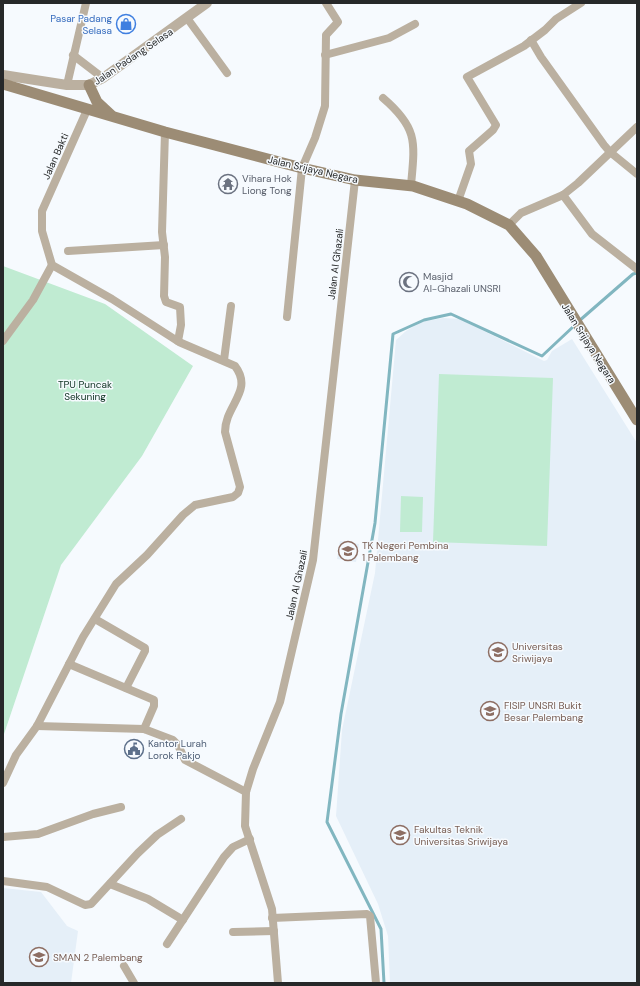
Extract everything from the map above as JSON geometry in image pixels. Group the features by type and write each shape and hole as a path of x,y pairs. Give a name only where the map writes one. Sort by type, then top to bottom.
{"main road":[{"name":"Jalan Srijaya Negara","path":"3,84 165,132 302,168 355,180 410,185 458,201 509,225 536,256 635,413"},
{"path":"89,85 97,102 113,116"}],"street":[{"path":"67,85 86,3"},
{"name":"Jalan Padang Selasa","path":"3,75 67,85 89,85 103,78 207,3"},
{"path":"286,317 302,168 315,138 324,106 326,36 338,22 326,3"},
{"path":"458,201 472,164 469,152 494,130 496,125 467,77 531,40 545,30 556,19 581,3"},
{"path":"187,18 227,73"},
{"path":"325,55 385,40 415,24"},
{"path":"531,40 541,57 610,152 637,174"},
{"path":"73,55 103,78"},
{"path":"382,98 400,116 413,138 410,185"},
{"name":"Jalan Bakti","path":"52,265 42,231 42,211 87,110"},
{"path":"509,225 521,213 563,195 578,183 637,127"},
{"path":"165,132 162,232 165,257 164,300 180,307 181,325 178,341"},
{"name":"Jalan Al Ghazali","path":"278,983 272,909 245,826 246,792 253,769 280,702 313,560 355,180"},
{"path":"563,195 592,234 637,269"},
{"path":"68,251 164,245"},
{"path":"3,341 33,300 52,265 112,299 196,351 224,360 235,366 241,377 242,390 229,412 224,432 240,482 240,490 238,493 226,499 195,505 183,515 147,555 116,584 69,664 37,726 16,755 3,783"},
{"path":"224,360 231,306"},
{"path":"95,619 145,648 145,651 126,688"},
{"path":"69,664 155,701 144,730"},
{"path":"37,726 144,730 173,740 178,745 182,756 186,760 246,792"},
{"path":"3,837 38,834 93,814 121,807"},
{"path":"3,881 47,887 85,905 93,902 138,852 157,835 181,819"},
{"path":"167,944 224,857 233,847 250,839"},
{"path":"110,884 148,898 183,920"},
{"path":"272,918 367,914 370,916 376,983"},
{"path":"233,932 274,931"},
{"path":"124,966 134,983"}],"shaded area":[{"name":"Universitas Sriwijaya","path":"443,318 460,319 544,361 547,360 552,351 572,339 637,443 637,983 390,983 388,936 378,904 336,816 342,730 375,573 396,340 406,331 421,322"},
{"name":"TK Negeri Pembina 1 Palembang","path":"340,541 359,544 356,562 337,559"},
{"name":"SMAN 2 Palembang","path":"3,888 41,892 67,926 78,931 71,983 3,983"}],"green space":[{"name":"TPU Puncak Sekuning","path":"3,266 105,304 193,366 142,456 61,565 3,737"},
{"path":"439,374 553,378 547,546 433,542"},
{"path":"401,496 423,497 422,532 400,532"}],"waterway":[{"path":"579,321 633,274 637,273"},
{"path":"384,983 381,929 327,822 341,714 375,523 393,334 424,320 451,314 542,356 575,325"}],"place":[{"name":"Pasar Padang Selasa","path":"126,24"},
{"name":"Vihara Hok Liong Tong","path":"228,184"},
{"name":"Masjid Al-Ghazali UNSRI","path":"409,282"},
{"name":"TK Negeri Pembina 1 Palembang","path":"348,551"},
{"name":"Universitas Sriwijaya","path":"498,652"},
{"name":"FISIP UNSRI Bukit Besar Palembang","path":"490,711"},
{"name":"Kantor Lurah Lorok Pakjo","path":"134,749"},
{"name":"Fakultas Teknik Universitas Sriwijaya","path":"400,835"},
{"name":"SMAN 2 Palembang","path":"39,957"}]}
